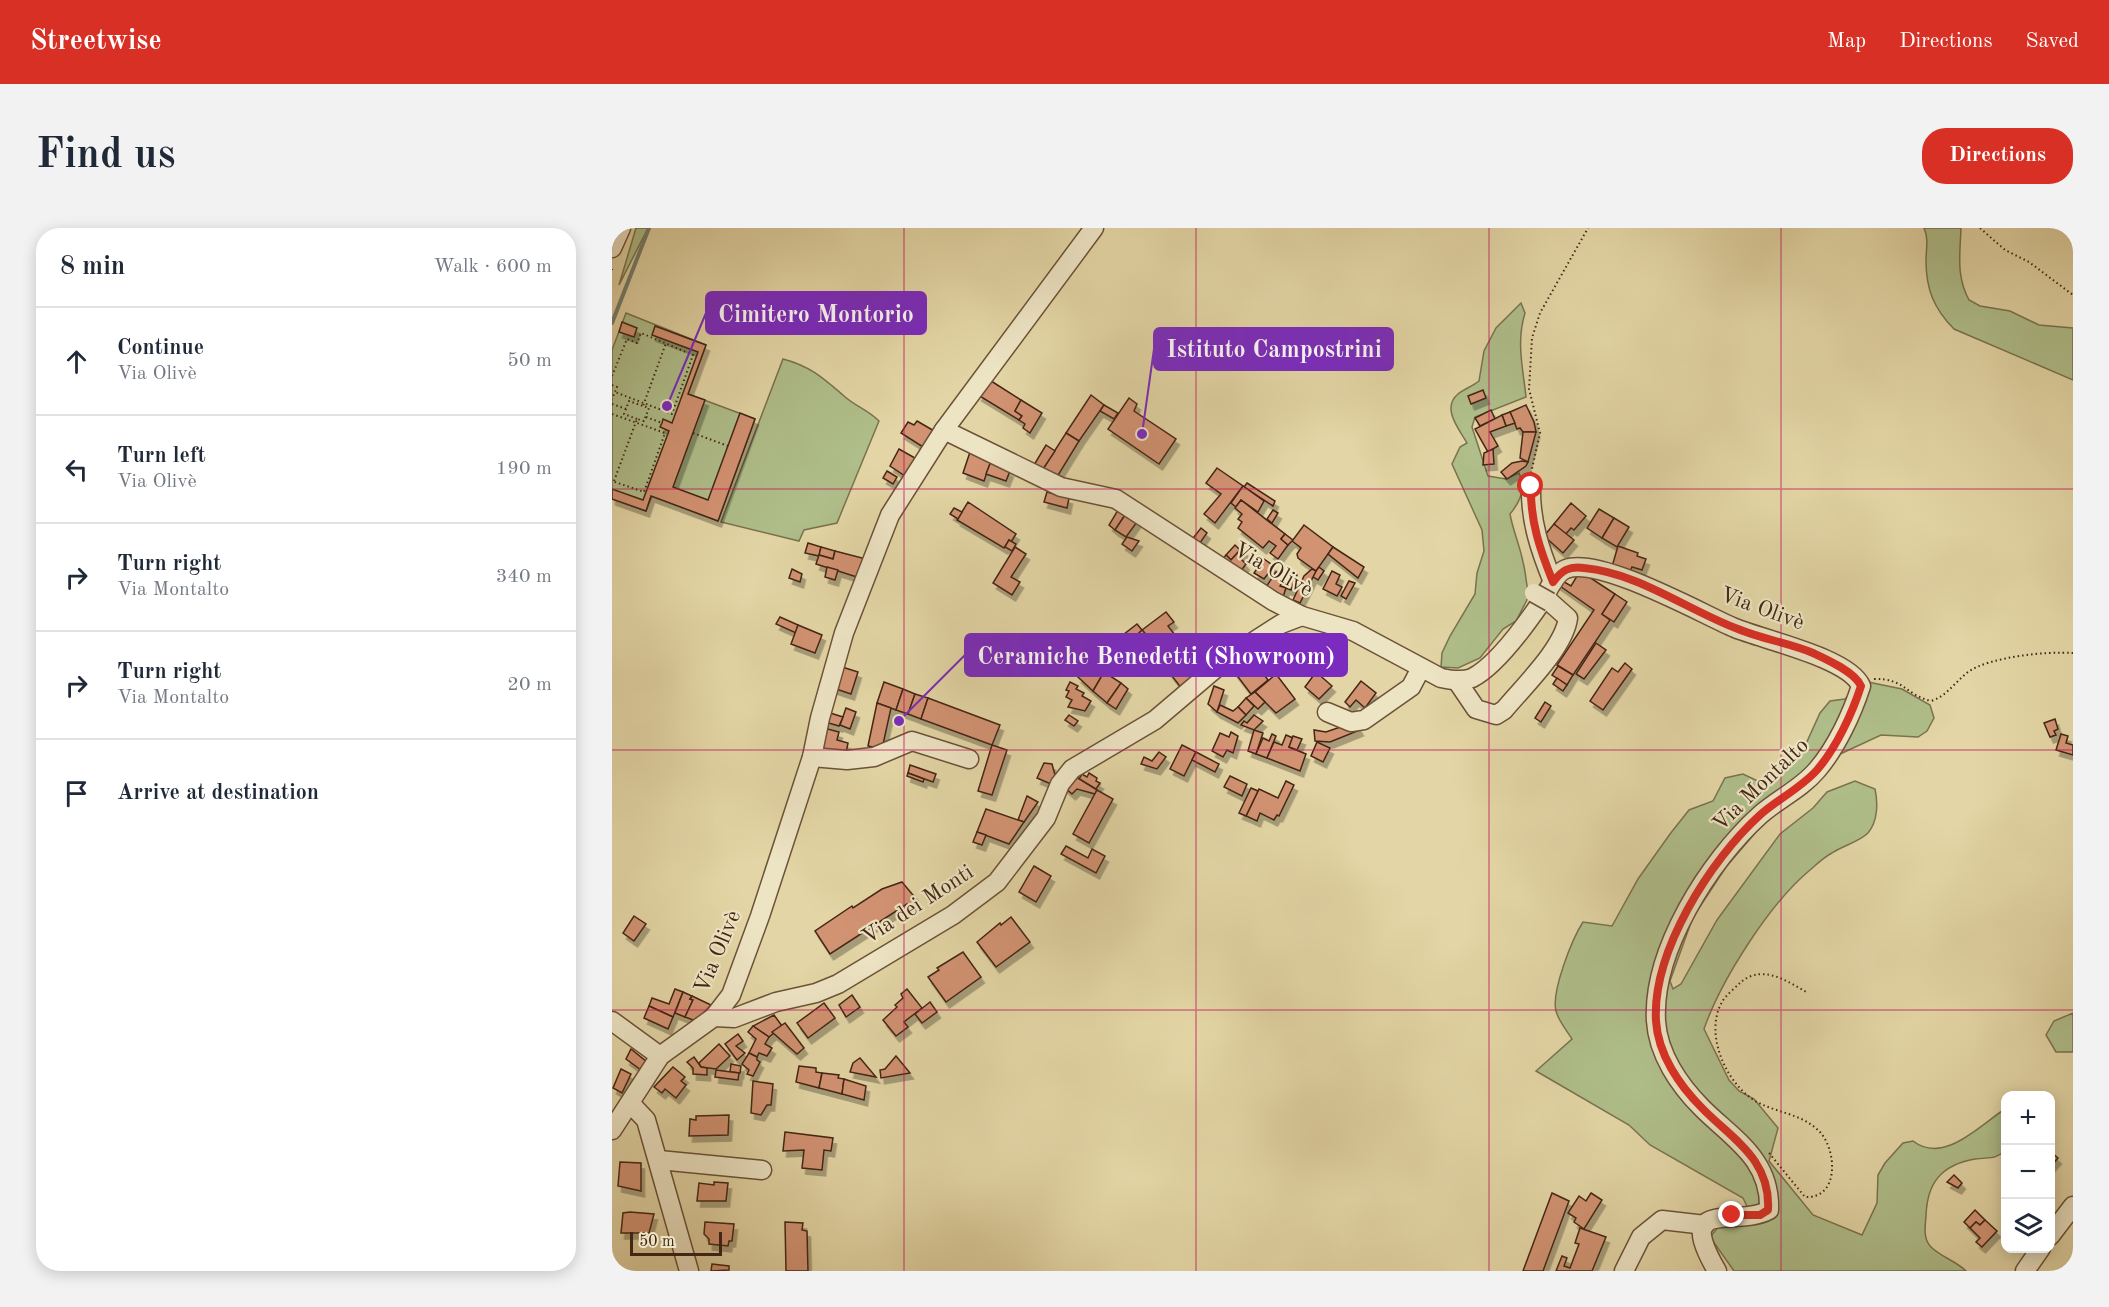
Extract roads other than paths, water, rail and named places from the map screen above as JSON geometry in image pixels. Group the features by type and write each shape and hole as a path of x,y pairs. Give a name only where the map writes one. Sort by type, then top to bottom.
{"street":[{"path":"612,248 621,228"},
{"name":"Via Olivè","path":"612,1130 660,1056 714,1017 731,995 757,926 812,757 820,718 844,633 890,515 944,430 1094,228"},
{"name":"Via Olivè","path":"944,430 1061,487 1116,499 1237,580 1302,616 1353,631 1441,678 1457,681 1470,679 1487,667 1538,606 1560,572 1569,567 1599,570 1677,600 1738,629 1813,653 1857,680"},
{"path":"1531,486 1530,507 1535,532 1553,582"},
{"path":"1457,681 1476,709 1496,715 1503,710 1546,660 1567,626 1568,618 1542,598"},
{"name":"Via dei Monti","path":"714,1017 734,1018 776,1002 816,993 838,984 952,915 997,882 1046,818 1060,784 1072,769 1155,720 1228,658 1281,624 1302,616"},
{"path":"1327,712 1351,722 1364,720 1411,687 1421,668"},
{"name":"Via Montalto","path":"1624,1271 1641,1237 1662,1220 1705,1225 1713,1219 1732,1215 1760,1215 1768,1210 1769,1193 1759,1168 1741,1142 1701,1108 1674,1073 1662,1051 1656,1021 1665,963 1680,924 1696,896 1738,837 1759,816 1817,770 1834,744 1857,698 1857,680"},
{"path":"812,757 847,760 874,757 912,741 969,759"},
{"path":"612,1021 660,1056"},
{"path":"630,1103 646,1120 689,1271"},
{"path":"659,1160 762,1170"},
{"path":"2055,1229 2073,1206"},
{"path":"1705,1225 1701,1233 1702,1246 1717,1271"},
{"path":"2025,1271 2038,1253"}],"waterway":[{"path":"612,323 649,228"}],"place":[{"name":"Cimitero Montorio","path":"667,406"},
{"name":"Istituto Campostrini","path":"1142,434"},
{"name":"Ceramiche Benedetti (Showroom)","path":"899,721"}]}
